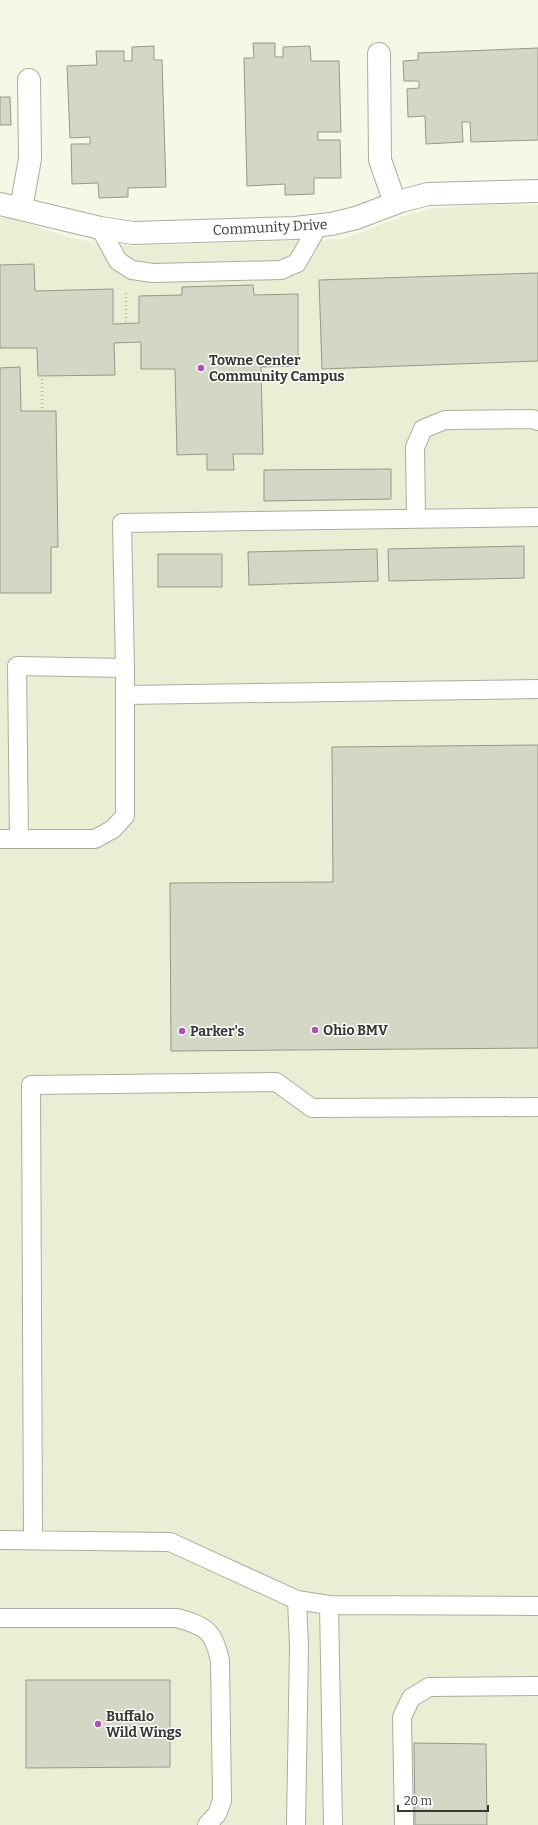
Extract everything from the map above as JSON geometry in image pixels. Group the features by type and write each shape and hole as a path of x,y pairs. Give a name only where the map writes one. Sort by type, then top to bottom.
{"street":[{"path":"379,54 380,160 395,203"},
{"path":"10,206 30,159 29,80"},
{"name":"Community Drive","path":"10,206 100,228 133,233 318,226 356,218 395,203 428,194 538,191"}],"lane":[{"path":"100,228 118,261 132,270 152,273 281,270 297,263 318,226"},
{"path":"416,518 415,447 424,429 445,420 532,419 538,421"},
{"path":"0,839 95,839 113,829 125,816 125,668 122,523 538,517"},
{"path":"19,839 17,666 125,668"},
{"path":"125,695 538,689"},
{"path":"33,1539 31,1085 276,1082 312,1108 538,1107"},
{"path":"0,1540 33,1539 170,1542 297,1600 329,1606 538,1606"},
{"path":"296,1825 299,1646 297,1600"},
{"path":"329,1606 333,1825"},
{"path":"0,1618 177,1618 196,1623 209,1632 216,1644 220,1661 222,1801 217,1814 207,1825"},
{"path":"404,1825 402,1717 411,1698 429,1687 538,1686"}],"path":[{"path":"125,286 126,324"},
{"path":"42,375 42,411"}],"shaded area":[{"path":"507,204 538,205 538,1825 0,1825 0,217 14,219 64,236 90,242 133,246 343,239 401,217 430,209"}],"building":[{"path":"253,43 275,43 275,57 283,57 283,47 310,46 311,61 339,61 341,132 318,132 318,140 340,140 341,178 314,178 314,194 285,195 285,184 247,186 244,58 254,58"},
{"path":"154,46 154,60 162,60 166,187 128,188 128,197 99,198 98,183 72,184 71,144 90,144 90,137 70,138 67,66 97,65 96,51 124,51 124,61 132,61 132,47"},
{"path":"538,48 538,140 471,142 470,122 462,122 463,142 426,144 425,116 408,117 407,89 419,88 419,81 404,81 403,61 418,60 418,53"},
{"path":"0,97 10,97 11,125 0,125"},
{"name":"Towne Center Community Campus","path":"34,264 35,291 113,289 113,324 139,323 139,296 182,295 182,287 253,285 254,295 298,294 298,366 261,367 263,454 233,454 234,470 207,470 207,454 177,455 175,369 141,369 141,342 114,343 115,375 38,376 37,348 0,348 0,265"},
{"name":"Towne Center Community Campus","path":"538,273 538,361 322,369 319,280"},
{"path":"20,367 21,411 56,411 58,547 51,547 51,593 0,593 0,368"},
{"path":"391,469 391,499 264,501 264,470"},
{"path":"524,546 524,578 389,581 388,549"},
{"path":"377,549 378,581 249,585 248,552"},
{"path":"158,554 222,554 222,587 158,587"},
{"path":"538,745 538,1048 171,1051 170,883 333,882 332,747"},
{"name":"Buffalo Wild Wings","path":"26,1680 170,1680 170,1767 26,1768"},
{"path":"414,1743 486,1744 487,1825 415,1825"}],"place":[{"name":"Towne Center Community Campus","path":"201,368"},
{"name":"Ohio BMV","path":"315,1030"},
{"name":"Parker's","path":"182,1031"},
{"name":"Buffalo Wild Wings","path":"98,1724"}]}
